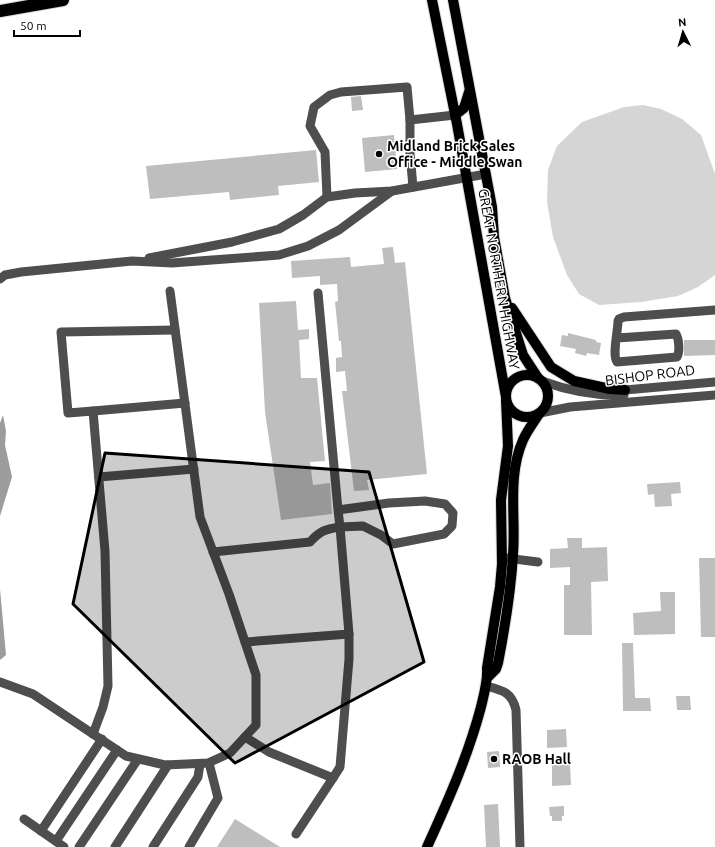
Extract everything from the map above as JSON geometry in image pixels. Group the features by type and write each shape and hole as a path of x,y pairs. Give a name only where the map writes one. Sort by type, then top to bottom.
{"highway":[{"path":"0,11 50,1 63,0"}],"main road":[{"name":"GREAT NORTHERN HIGHWAY","path":"427,847 455,785 470,746 487,682 487,668 500,587 502,557 501,500 508,446 506,398 467,178 432,0"},
{"name":"GREAT NORTHERN HIGHWAY","path":"453,0 492,207 494,237 505,298 523,355 540,380"},
{"path":"455,116 464,108 470,88"},
{"path":"505,298 551,367 574,380 610,389 625,390"},
{"path":"529,375 540,380 547,389 548,398 546,406 539,414 530,418 516,415 509,408 506,398 507,388 512,381 516,378 529,375"},
{"name":"GREAT NORTHERN HIGHWAY","path":"487,682 496,669 501,649 512,579 513,486 517,457 528,429 539,414"}],"street":[{"path":"327,197 325,152 310,126 314,107 330,95 341,92 407,86 413,187"},
{"path":"410,120 455,116"},
{"path":"0,279 5,275 21,272 132,261 232,242 279,229 327,197 355,193 392,191 486,174"},
{"path":"132,261 172,263 279,255 308,246 338,230 392,191"},
{"path":"0,682 34,694 126,756 138,759 168,764 205,763 230,753 256,725 256,675 229,594 200,517 170,291"},
{"path":"296,834 340,767 349,659 349,634 340,527 318,293"},
{"path":"617,338 676,334 678,338 678,356 674,358 617,362 615,358 618,322 624,317 715,310"},
{"path":"175,330 61,332 68,413 185,403"},
{"name":"BISHOP ROAD","path":"540,380 572,390 598,395 624,395 625,390 715,382"},
{"name":"BISHOP ROAD","path":"539,414 570,407 715,395"},
{"path":"93,411 105,551 108,686 103,707 93,734"},
{"path":"99,477 194,469"},
{"path":"213,552 310,542 327,528 363,526 381,535 393,544 444,534 452,526 453,513 445,504 425,501 389,503 338,510"},
{"path":"502,557 538,562"},
{"path":"245,642 349,634"},
{"path":"487,682 510,695 515,706 520,847"},
{"path":"245,737 269,752 333,778"},
{"path":"41,831 102,739"},
{"path":"56,841 118,750"},
{"path":"79,847 138,759"},
{"path":"153,847 198,777 205,763"},
{"path":"189,847 218,798 205,763"},
{"path":"115,847 168,764"},
{"path":"24,819 64,847"}],"highlighted area":[{"path":"105,453 369,472 424,662 235,763 73,604"}],"shaded area":[{"path":"643,105 661,109 682,119 701,135 715,174 715,275 698,287 678,296 641,302 599,305 579,294 567,275 553,237 547,202 548,170 557,146 582,122 624,107"},
{"path":"3,415 6,431 5,445 12,477 0,516 0,423"},
{"path":"0,589 6,655 0,660"}],"building":[{"path":"361,96 363,110 352,111 351,97"},
{"name":"Midland Brick Sales Office - Middle Swan","path":"394,135 397,169 365,172 362,138"},
{"path":"316,150 319,182 278,186 279,195 230,200 229,192 150,199 146,166"},
{"path":"393,247 395,263 405,262 427,474 367,480 369,490 354,491 342,391 347,391 345,371 336,372 336,358 342,357 335,302 338,301 337,284 320,285 320,276 292,278 291,261 350,257 351,267 384,264 382,248"},
{"path":"296,301 298,330 309,329 309,339 299,340 301,378 317,378 325,461 310,462 313,485 330,483 332,514 281,520 265,412 259,303"},
{"path":"568,333 596,340 596,342 601,343 599,355 587,353 586,356 575,353 576,349 560,346 562,335 568,336"},
{"path":"684,340 715,340 715,355 684,356"},
{"path":"680,482 681,493 671,494 672,506 655,507 654,494 648,495 647,484"},
{"path":"567,538 582,538 582,548 607,547 608,581 591,582 592,635 564,635 564,585 570,585 570,567 550,568 550,549 568,548"},
{"path":"699,558 715,558 715,637 701,637"},
{"path":"660,592 675,592 675,634 634,635 633,613 661,611"},
{"path":"622,643 633,643 635,698 650,698 651,711 623,711"},
{"path":"676,696 690,696 691,710 677,710"},
{"path":"566,729 567,747 547,748 547,730"},
{"name":"RAOB Hall","path":"499,751 500,767 488,768 487,752"},
{"path":"570,764 571,785 552,786 552,765"},
{"path":"498,804 500,847 486,847 484,805"},
{"path":"564,806 564,816 562,816 562,821 552,821 549,807"},
{"path":"235,819 280,847 217,847"}],"place":[{"name":"Midland Brick Sales Office - Middle Swan","path":"379,154"},
{"name":"RAOB Hall","path":"494,759"}]}
